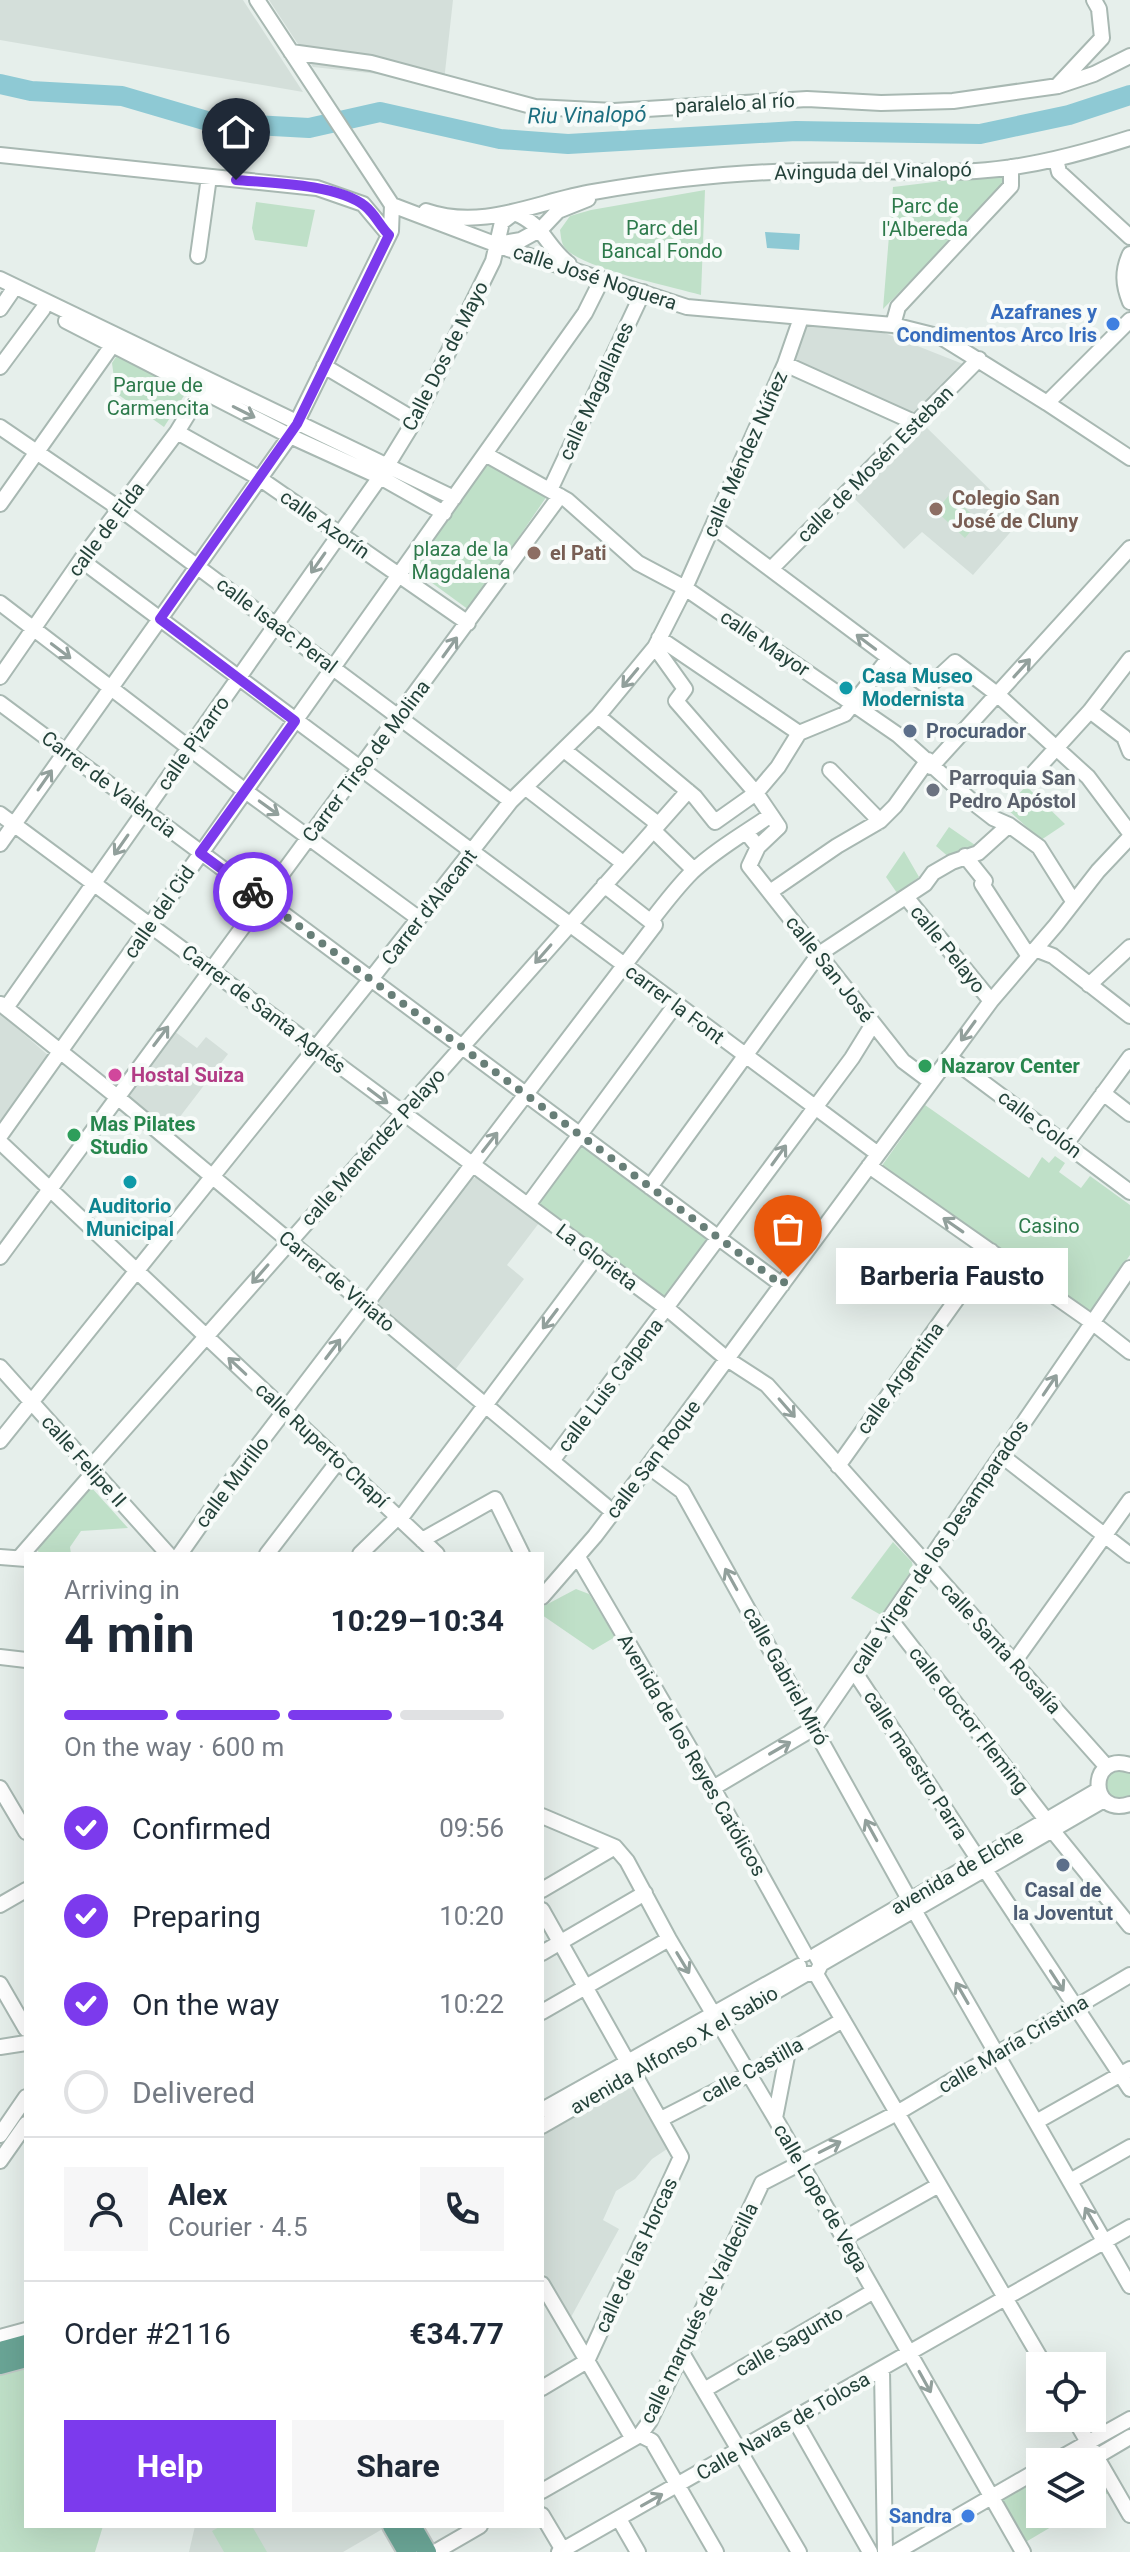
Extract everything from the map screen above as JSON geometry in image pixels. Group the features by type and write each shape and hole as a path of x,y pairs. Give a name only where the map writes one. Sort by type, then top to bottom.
{"main road":[{"path":"0,2351 24,2345"},
{"path":"0,2365 24,2359"},
{"path":"393,2528 407,2552"},
{"path":"413,2528 427,2552"}],"street":[{"path":"257,0 389,199 390,233"},
{"path":"1058,86 1102,38 1099,9 1094,0"},
{"path":"1097,43 1104,52 1126,58"},
{"name":"paralelo al río","path":"291,52 371,63 535,107 614,111 807,99 881,103 953,101 1058,86 1094,74 1126,58"},
{"name":"Avinguda del Vinalopó","path":"614,188 663,179 803,171 976,171 1056,159 1130,138"},
{"path":"0,155 317,188 363,204 373,213 379,225 390,233"},
{"path":"1056,159 1059,172 1130,237"},
{"path":"893,325 898,307 1011,186 1011,167"},
{"path":"198,256 209,177"},
{"path":"389,199 433,213 471,218 514,213 574,195 614,188"},
{"path":"497,244 521,240 541,229 558,211 614,188"},
{"name":"calle José Noguera","path":"389,199 422,217 687,307 893,325 941,337 1130,458"},
{"path":"514,213 541,229 558,255 579,271"},
{"name":"Calle Dos de Mayo","path":"383,471 415,420 493,261 502,222 514,213"},
{"path":"0,844 294,430 390,233 404,222 422,217"},
{"path":"1130,254 1124,272 1124,287 1130,302"},
{"path":"0,279 115,341"},
{"name":"calle del Cid","path":"0,1139 244,790 585,313 602,279"},
{"path":"1,306 6,290 294,430 383,471 454,498"},
{"name":"calle Magallanes","path":"555,493 643,292"},
{"path":"0,367 43,309"},
{"name":"calle Méndez Núñez","path":"598,716 657,642 685,588 785,364 801,318"},
{"path":"1047,403 1130,320"},
{"path":"0,504 115,341"},
{"name":"calle de Mosén Esteban","path":"771,569 979,359"},
{"path":"785,364 916,423"},
{"path":"324,366 415,420"},
{"name":"calle de Elda","path":"0,677 81,560 177,432 206,385"},
{"name":"calle Isaac Peral","path":"0,427 198,566 511,801"},
{"name":"calle Azorín","path":"177,432 259,478 468,623"},
{"name":"calle Mayor","path":"485,454 555,493 638,563 685,588 898,735 993,818 1009,825 1039,847 1073,901"},
{"path":"383,471 444,513"},
{"name":"calle Pizarro","path":"3,1006 95,884 383,471"},
{"name":"Carrer Tirso de Molina","path":"0,1257 468,623 555,493"},
{"path":"713,526 928,687 955,662 998,695 1088,777 1130,835"},
{"path":"770,892 880,821 1130,548"},
{"name":"carrer la Font","path":"81,560 744,1055 991,1251 1130,1352"},
{"path":"0,603 244,790 418,918"},
{"path":"657,642 702,667 799,733"},
{"path":"657,642 685,689"},
{"path":"598,716 688,791 715,822 756,793 778,767 799,733 845,714 888,659"},
{"path":"1028,779 1090,711 1130,659"},
{"path":"702,667 676,701 756,793 779,827 758,847 746,832"},
{"name":"Carrer de València","path":"0,703 782,1285"},
{"path":"1090,711 1124,737 1130,752"},
{"name":"Carrer d'Alacant","path":"0,1441 511,801 598,716"},
{"path":"564,750 656,827 694,870"},
{"path":"830,770 880,821"},
{"path":"526,788 623,863"},
{"name":"calle Menéndez Pelayo","path":"28,1552 92,1470 206,1336 688,791"},
{"name":"Carrer de Santa Agnés","path":"0,814 528,1205"},
{"name":"calle Murillo","path":"181,1552 234,1477 694,870 771,815"},
{"path":"650,1187 819,954 925,884 933,873 965,856 978,853 1009,825"},
{"name":"calle San Roque","path":"544,1594 578,1557 648,1466 991,1001 1130,835"},
{"name":"calle San José","path":"758,847 749,866 903,1061 931,1082"},
{"path":"965,856 1031,952 1053,956 1130,1016"},
{"path":"604,885 653,923"},
{"name":"calle Pelayo","path":"906,897 991,1001"},
{"path":"1053,956 1050,941 1056,925"},
{"path":"1089,985 1130,947"},
{"path":"528,1205 676,1004"},
{"name":"Carrer de Viriato","path":"3,1006 116,1096 613,1512"},
{"name":"calle Luis Calpena","path":"552,1461 852,1058 873,1024"},
{"name":"calle Colón","path":"949,1057 1130,1192"},
{"path":"1066,1144 1130,1057"},
{"path":"1103,1093 1130,1114"},
{"name":"calle Ruperto Chapí","path":"0,1139 435,1552"},
{"name":"La Glorieta","path":"528,1205 667,1308 727,1359"},
{"name":"calle Argentina","path":"838,1466 991,1251"},
{"path":"362,1552 399,1518 597,1256"},
{"name":"calle Virgen de los Desamparados","path":"713,1788 814,1728 1130,1268"},
{"name":"calle Santa Rosalía","path":"727,1359 767,1385 1107,1767"},
{"name":"calle Felipe II","path":"0,1367 166,1552"},
{"path":"1002,1456 1130,1555"},
{"path":"269,1552 339,1460"},
{"name":"calle Gabriel Miró","path":"648,1466 682,1491 911,1904 1130,2286"},
{"path":"422,1540 495,1499 521,1552"},
{"path":"1014,1662 1130,1500"},
{"path":"0,1557 23,1558"},
{"name":"Avenida de los Reyes Católicos","path":"578,1557 713,1788 810,1965 1037,2352"},
{"name":"calle doctor Fleming","path":"890,1619 1130,1926"},
{"path":"0,1657 24,1660"},
{"name":"calle maestro Parra","path":"854,1671 980,1864"},
{"path":"1130,1765 1119,1762 1107,1767 1099,1777 1101,1795 1113,1806 1130,1804"},
{"path":"0,1788 24,1829"},
{"name":"avenida de Elche","path":"810,1965 1101,1795"},
{"path":"544,1817 615,1847"},
{"path":"544,1889 615,1847"},
{"name":"calle Lope de Vega","path":"615,1847 627,1861 1023,2552"},
{"path":"980,1864 1074,2007 1125,2072 1130,2089"},
{"path":"0,1905 24,1891"},
{"path":"544,1952 645,1893"},
{"name":"calle de las Horcas","path":"544,1913 681,2157 587,2361"},
{"path":"544,2011 669,1939"},
{"name":"avenida Alfonso X el Sabio","path":"544,2117 810,1965"},
{"name":"calle María Cristina","path":"897,2113 1130,1975"},
{"path":"0,1984 24,2026"},
{"name":"calle Castilla","path":"661,2119 749,2074 843,2020"},
{"path":"0,2047 24,2043"},
{"path":"775,2118 788,2051"},
{"path":"1036,2122 1125,2072"},
{"path":"0,2135 24,2100"},
{"name":"calle marqués de Valdecilla","path":"544,2490 636,2437 650,2421 762,2183 897,2113"},
{"path":"0,2161 24,2127"},
{"path":"1070,2181 1130,2147"},
{"path":"843,2239 939,2185"},
{"name":"Calle Navas de Tolosa","path":"562,2551 1130,2227"},
{"path":"544,2287 636,2437 652,2441 716,2552"},
{"name":"calle Sagunto","path":"704,2390 874,2291"},
{"path":"544,2315 556,2308"},
{"path":"0,2337 24,2331"},
{"path":"682,2353 799,2552"},
{"path":"544,2387 587,2361"},
{"path":"882,2370 885,2552"},
{"path":"1079,2448 1130,2419"},
{"path":"795,2420 870,2552"},
{"path":"1082,2432 1091,2448"},
{"path":"1106,2451 1130,2437"},
{"path":"1106,2474 1130,2515"},
{"path":"905,2550 1026,2477"},
{"path":"544,2519 562,2551"},
{"path":"619,2519 638,2552"},
{"path":"435,2552 477,2528"}],"shaded area":[{"path":"0,0 243,0 303,92 0,40"},
{"path":"269,0 453,0 444,81 313,67"},
{"path":"806,324 882,332 963,364 912,418 788,363"},
{"name":"Colegio San José de Cluny","path":"924,425 1021,520 973,575 922,532 904,549 853,497"},
{"path":"0,1013 50,1057 0,1128"},
{"path":"174,1031 197,1048 206,1037 228,1054 169,1131 129,1097 129,1091"},
{"path":"478,1177 539,1223 507,1265 524,1279 455,1370 379,1306 379,1301 471,1179"},
{"path":"626,2087 633,2090 667,2149 652,2159 635,2179 616,2191 603,2220 619,2229 570,2319 544,2274 544,2135"},
{"path":"195,2528 384,2528 343,2552 189,2552"}],"green space":[{"name":"Parc de l'Albereda","path":"1016,172 883,309 893,187"},
{"name":"Parc del Bancal Fondo","path":"705,190 701,295 589,263 563,244 560,230 570,216"},
{"path":"256,202 315,210 307,247 255,240 252,228"},
{"name":"Parque de Carmencita","path":"120,351 189,388 164,427 116,393 112,363"},
{"name":"plaza de la Magdalena","path":"487,464 547,496 469,610 413,569"},
{"path":"950,494 979,521 965,538 936,511"},
{"path":"1026,786 1065,824 1041,840 1006,808"},
{"path":"949,827 975,845 951,859 936,846"},
{"path":"904,851 919,877 897,893 886,877"},
{"name":"Casino","path":"925,1105 1029,1178 1042,1157 1049,1163 1055,1156 1065,1163 1059,1172 1081,1188 1090,1176 1130,1205 1130,1255 1091,1311 1084,1312 881,1167"},
{"path":"580,1140 711,1238 666,1302 534,1203"},
{"path":"91,1487 128,1528 81,1531 70,1547 71,1552 39,1552 36,1548"},
{"path":"893,1542 912,1562 913,1568 881,1615 851,1598"},
{"path":"576,1589 589,1594 615,1637 593,1650 544,1616 544,1606"},
{"path":"1130,1769 1130,1799 1125,1802 1107,1797 1101,1780 1108,1770"},
{"path":"24,2367 24,2528 102,2528 95,2552 0,2552 0,2374"},
{"path":"1106,2474 1115,2489 1106,2494"},
{"path":"1026,2477 1026,2528 1049,2528 1019,2546 990,2496"},
{"path":"217,2528 253,2528 267,2552 224,2552 212,2531"}],"water":[{"path":"765,232 800,234 799,250 767,248"}],"waterway":[{"name":"Riu Vinalopó","path":"0,84 31,91 122,96 214,123 309,128 380,112 500,139 568,144 796,131 980,134 1069,115 1130,95"}],"way so far":[{"path":"253,892 782,1285 788,1277"}],"place":[{"name":"Azafranes y Condimentos Arco Iris","path":"1113,324"},
{"name":"Colegio San José de Cluny","path":"936,509"},
{"name":"el Pati","path":"534,553"},
{"name":"Casa Museo Modernista","path":"846,688"},
{"name":"Procurador","path":"910,731"},
{"name":"Parroquia San Pedro Apóstol","path":"933,790"},
{"name":"Nazarov Center","path":"925,1066"},
{"name":"Hostal Suiza","path":"115,1075"},
{"name":"Mas Pilates Studio","path":"74,1135"},
{"name":"Auditorio Municipal","path":"130,1182"},
{"name":"Barberia Fausto","path":"788,1277"},
{"name":"Casal de la Joventut","path":"1063,1865"},
{"name":"Sandra","path":"968,2516"}],"route":[{"path":"236,180 317,188 350,198 373,213 389,235 290,436 160,619 295,721 200,853 253,892"}]}
